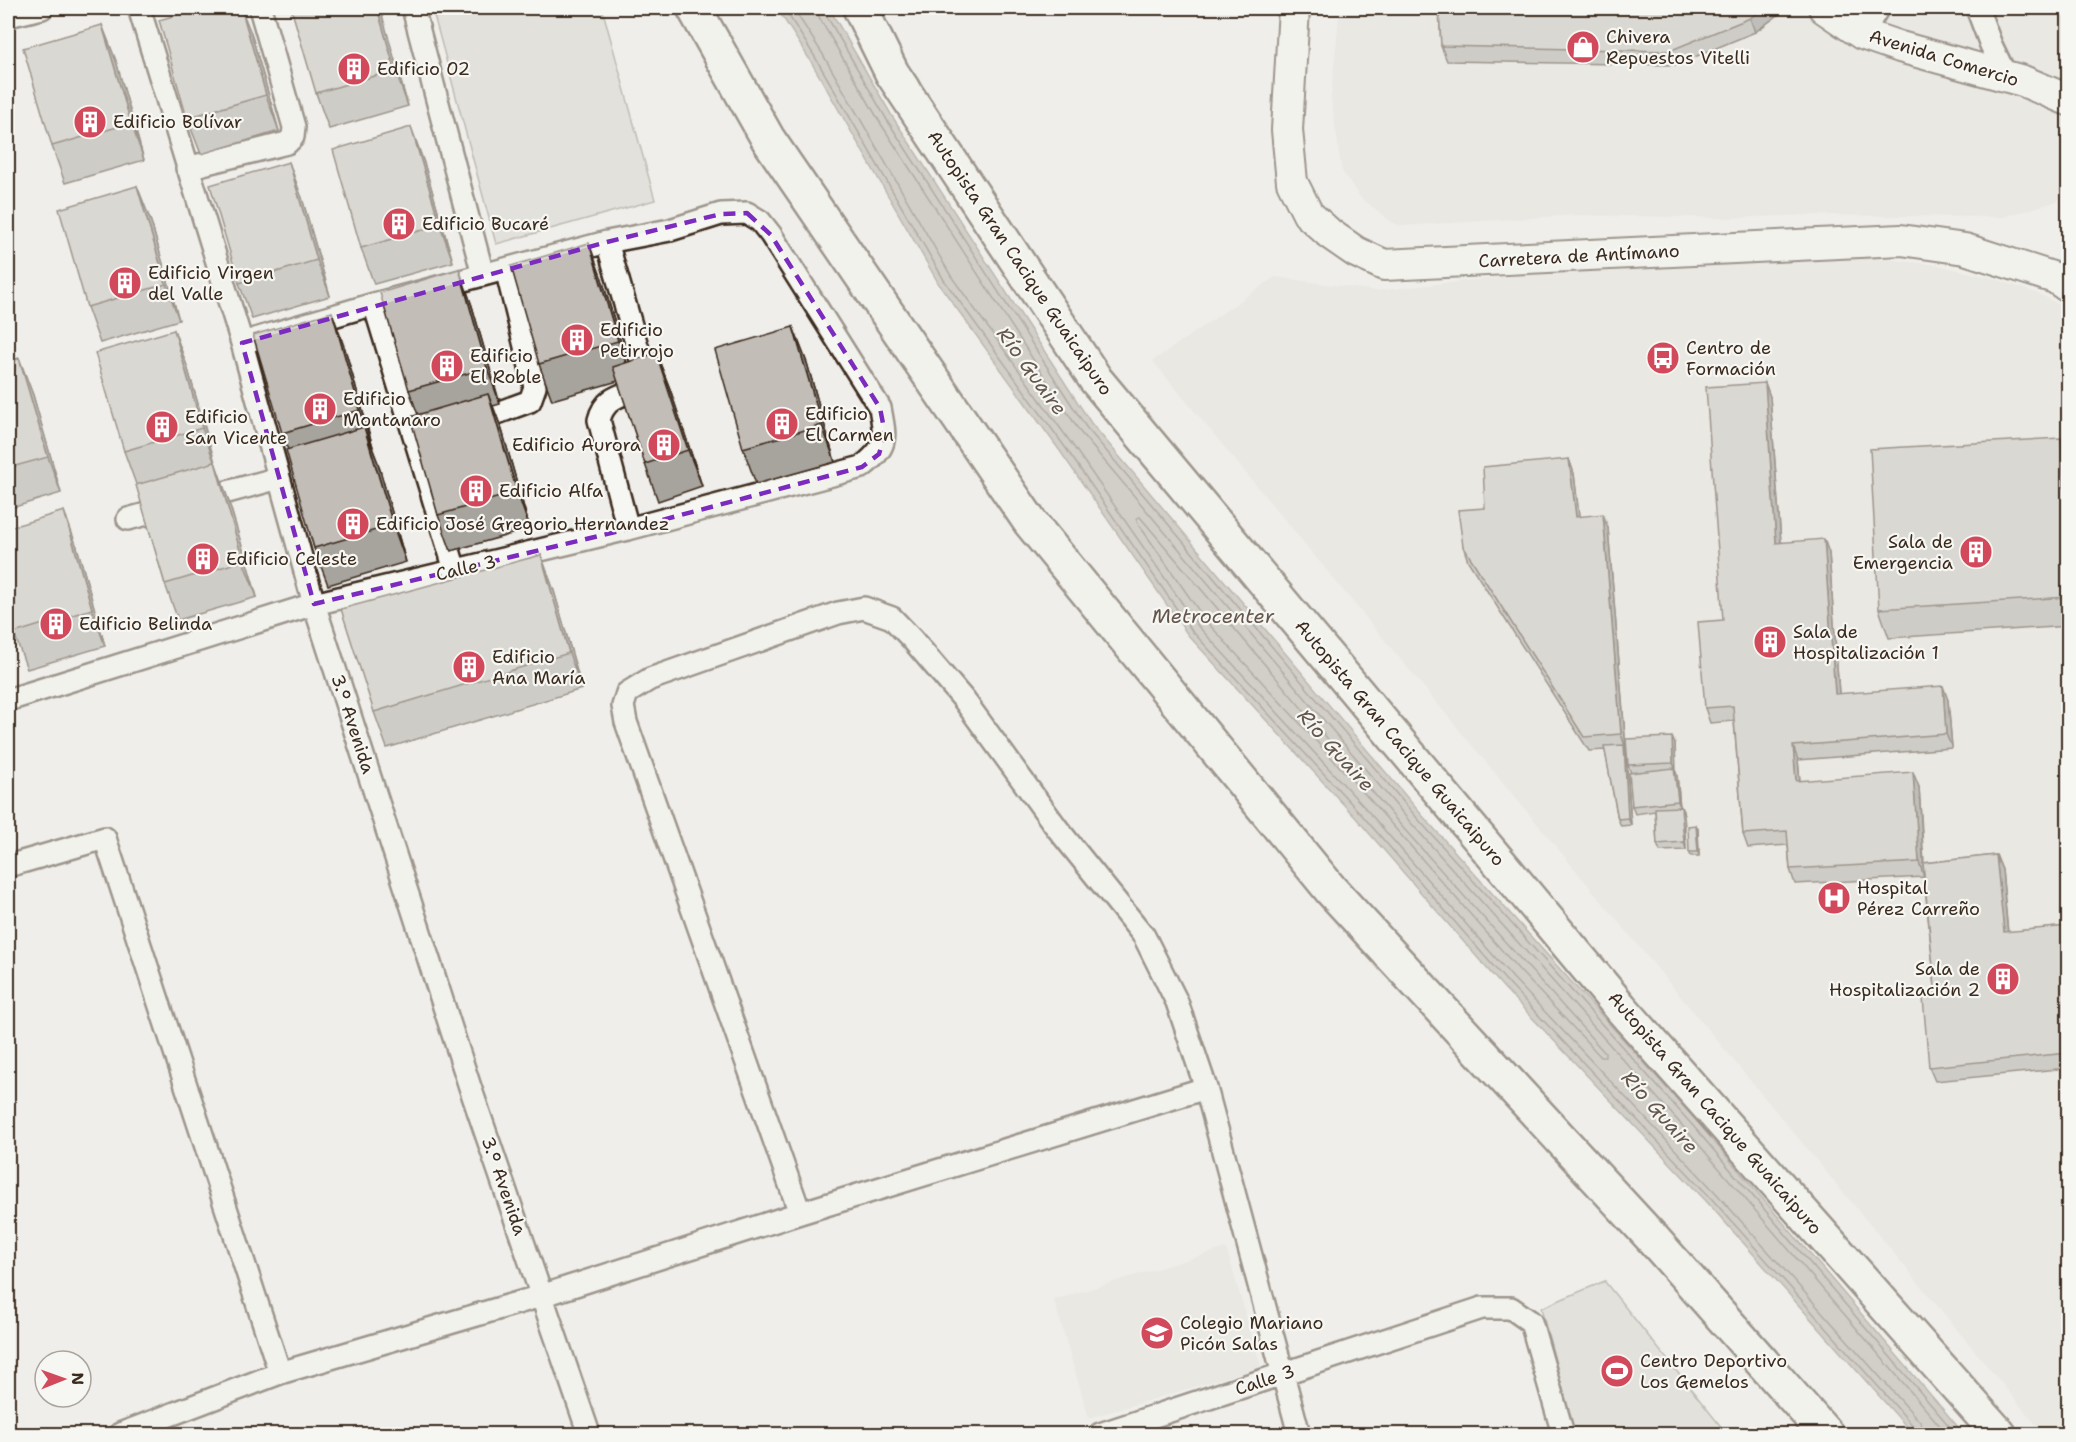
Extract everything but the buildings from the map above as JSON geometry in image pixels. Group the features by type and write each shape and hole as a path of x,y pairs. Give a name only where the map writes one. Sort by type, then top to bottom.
{"highway":[{"path":"694,8 768,139 1030,522 1331,890 1654,1240 1826,1434"},
{"name":"Autopista Gran Cacique Guaicaipuro","path":"860,8 891,73 1096,380 1621,1008 1999,1434"}],"main road":[{"name":"Carretera de Antímano","path":"1294,8 1287,130 1292,182 1308,214 1330,234 1356,252 1384,265 1901,240 1965,249 2055,278 2068,287"},
{"name":"Avenida Comercio","path":"1824,8 1862,34 2022,81 2068,100"}],"street":[{"path":"8,16 42,8"},
{"path":"188,168 287,143 293,136 294,127 260,8"},
{"path":"413,8 483,275"},
{"path":"1862,34 1878,8"},
{"path":"1977,8 2006,76"},
{"name":"3.° Avenida","path":"148,18 188,168 242,343 314,604 470,1087 589,1434"},
{"name":"Calle 3","path":"8,700 314,604 628,529 862,467 879,454 885,434 880,408 760,221 747,213 721,214 670,230 607,242"},
{"path":"242,343 374,304 607,242 645,380 640,388 610,399 602,409 599,420 628,529"},
{"path":"467,424 530,401 535,387 506,269"},
{"path":"374,304 455,570"},
{"path":"128,519 279,478"},
{"path":"800,1213 626,722 623,706 627,693 650,679 838,613 864,608 892,618 912,639 964,700 1057,828 1144,936 1177,1002 1206,1088 1299,1434"},
{"path":"8,866 105,838 280,1373"},
{"path":"120,1434 280,1373 541,1296 800,1213 1206,1088"},
{"name":"Calle 3","path":"1100,1434 1482,1308 1511,1308 1531,1322 1563,1434"}],"highlighted area":[{"path":"747,213 771,235 880,408 885,434 879,454 862,467 628,529 314,604 242,343 607,242 721,214"}],"shaded area":[{"path":"432,8 602,8 655,200 496,244"},
{"path":"1340,8 2068,8 2068,184 2058,201 2003,217 1808,215 1728,218 1575,215 1401,226 1392,222 1360,197 1342,171 1331,98"},
{"name":"Hospital Pérez Carreño","path":"1858,256 1937,265 1996,279 2041,295 2068,310 2068,1434 2044,1434 1153,361 1275,277 1376,291 1519,275"},
{"name":"Colegio Mariano Picón Salas","path":"1226,1248 1261,1367 1089,1418 1054,1300"},
{"name":"Centro Deportivo Los Gemelos","path":"1605,1281 1727,1434 1575,1434 1541,1308"}],"water":[{"name":"Metrocenter","path":"777,8 829,8 892,116 1091,423 1421,814 1698,1123 1964,1434 1913,1434 1707,1202 1503,987 1356,818 1188,635 1060,451 939,284 810,60"}],"place":[{"name":"Chivera Repuestos Vitelli","path":"1583,47"},
{"name":"Edificio 02","path":"354,69"},
{"name":"Edificio Bolívar","path":"90,122"},
{"name":"Edificio Bucaré","path":"399,224"},
{"name":"Edificio Virgen del Valle","path":"125,283"},
{"name":"Edificio Petirrojo","path":"577,340"},
{"name":"Centro de Formación","path":"1663,358"},
{"name":"Edificio El Roble","path":"447,366"},
{"name":"Edificio Montanaro","path":"320,409"},
{"name":"Edificio El Carmen","path":"782,424"},
{"name":"Edificio San Vicente","path":"162,427"},
{"name":"Edificio Aurora","path":"664,445"},
{"name":"Edificio Alfa","path":"476,491"},
{"name":"Edificio José Gregorio Hernandez","path":"353,524"},
{"name":"Sala de Emergencia","path":"1976,552"},
{"name":"Edificio Celeste","path":"203,559"},
{"name":"Edificio Belinda","path":"56,624"},
{"name":"Sala de Hospitalización 1","path":"1770,642"},
{"name":"Edificio Ana María","path":"469,667"},
{"name":"Hospital Pérez Carreño","path":"1834,898"},
{"name":"Sala de Hospitalización 2","path":"2003,979"},
{"name":"Colegio Mariano Picón Salas","path":"1157,1333"},
{"name":"Centro Deportivo Los Gemelos","path":"1617,1371"}],"water label":[{"name":"Río Guaire","path":"1032,371"},
{"name":"Río Guaire","path":"1336,750"},
{"name":"Río Guaire","path":"1660,1112"}]}
